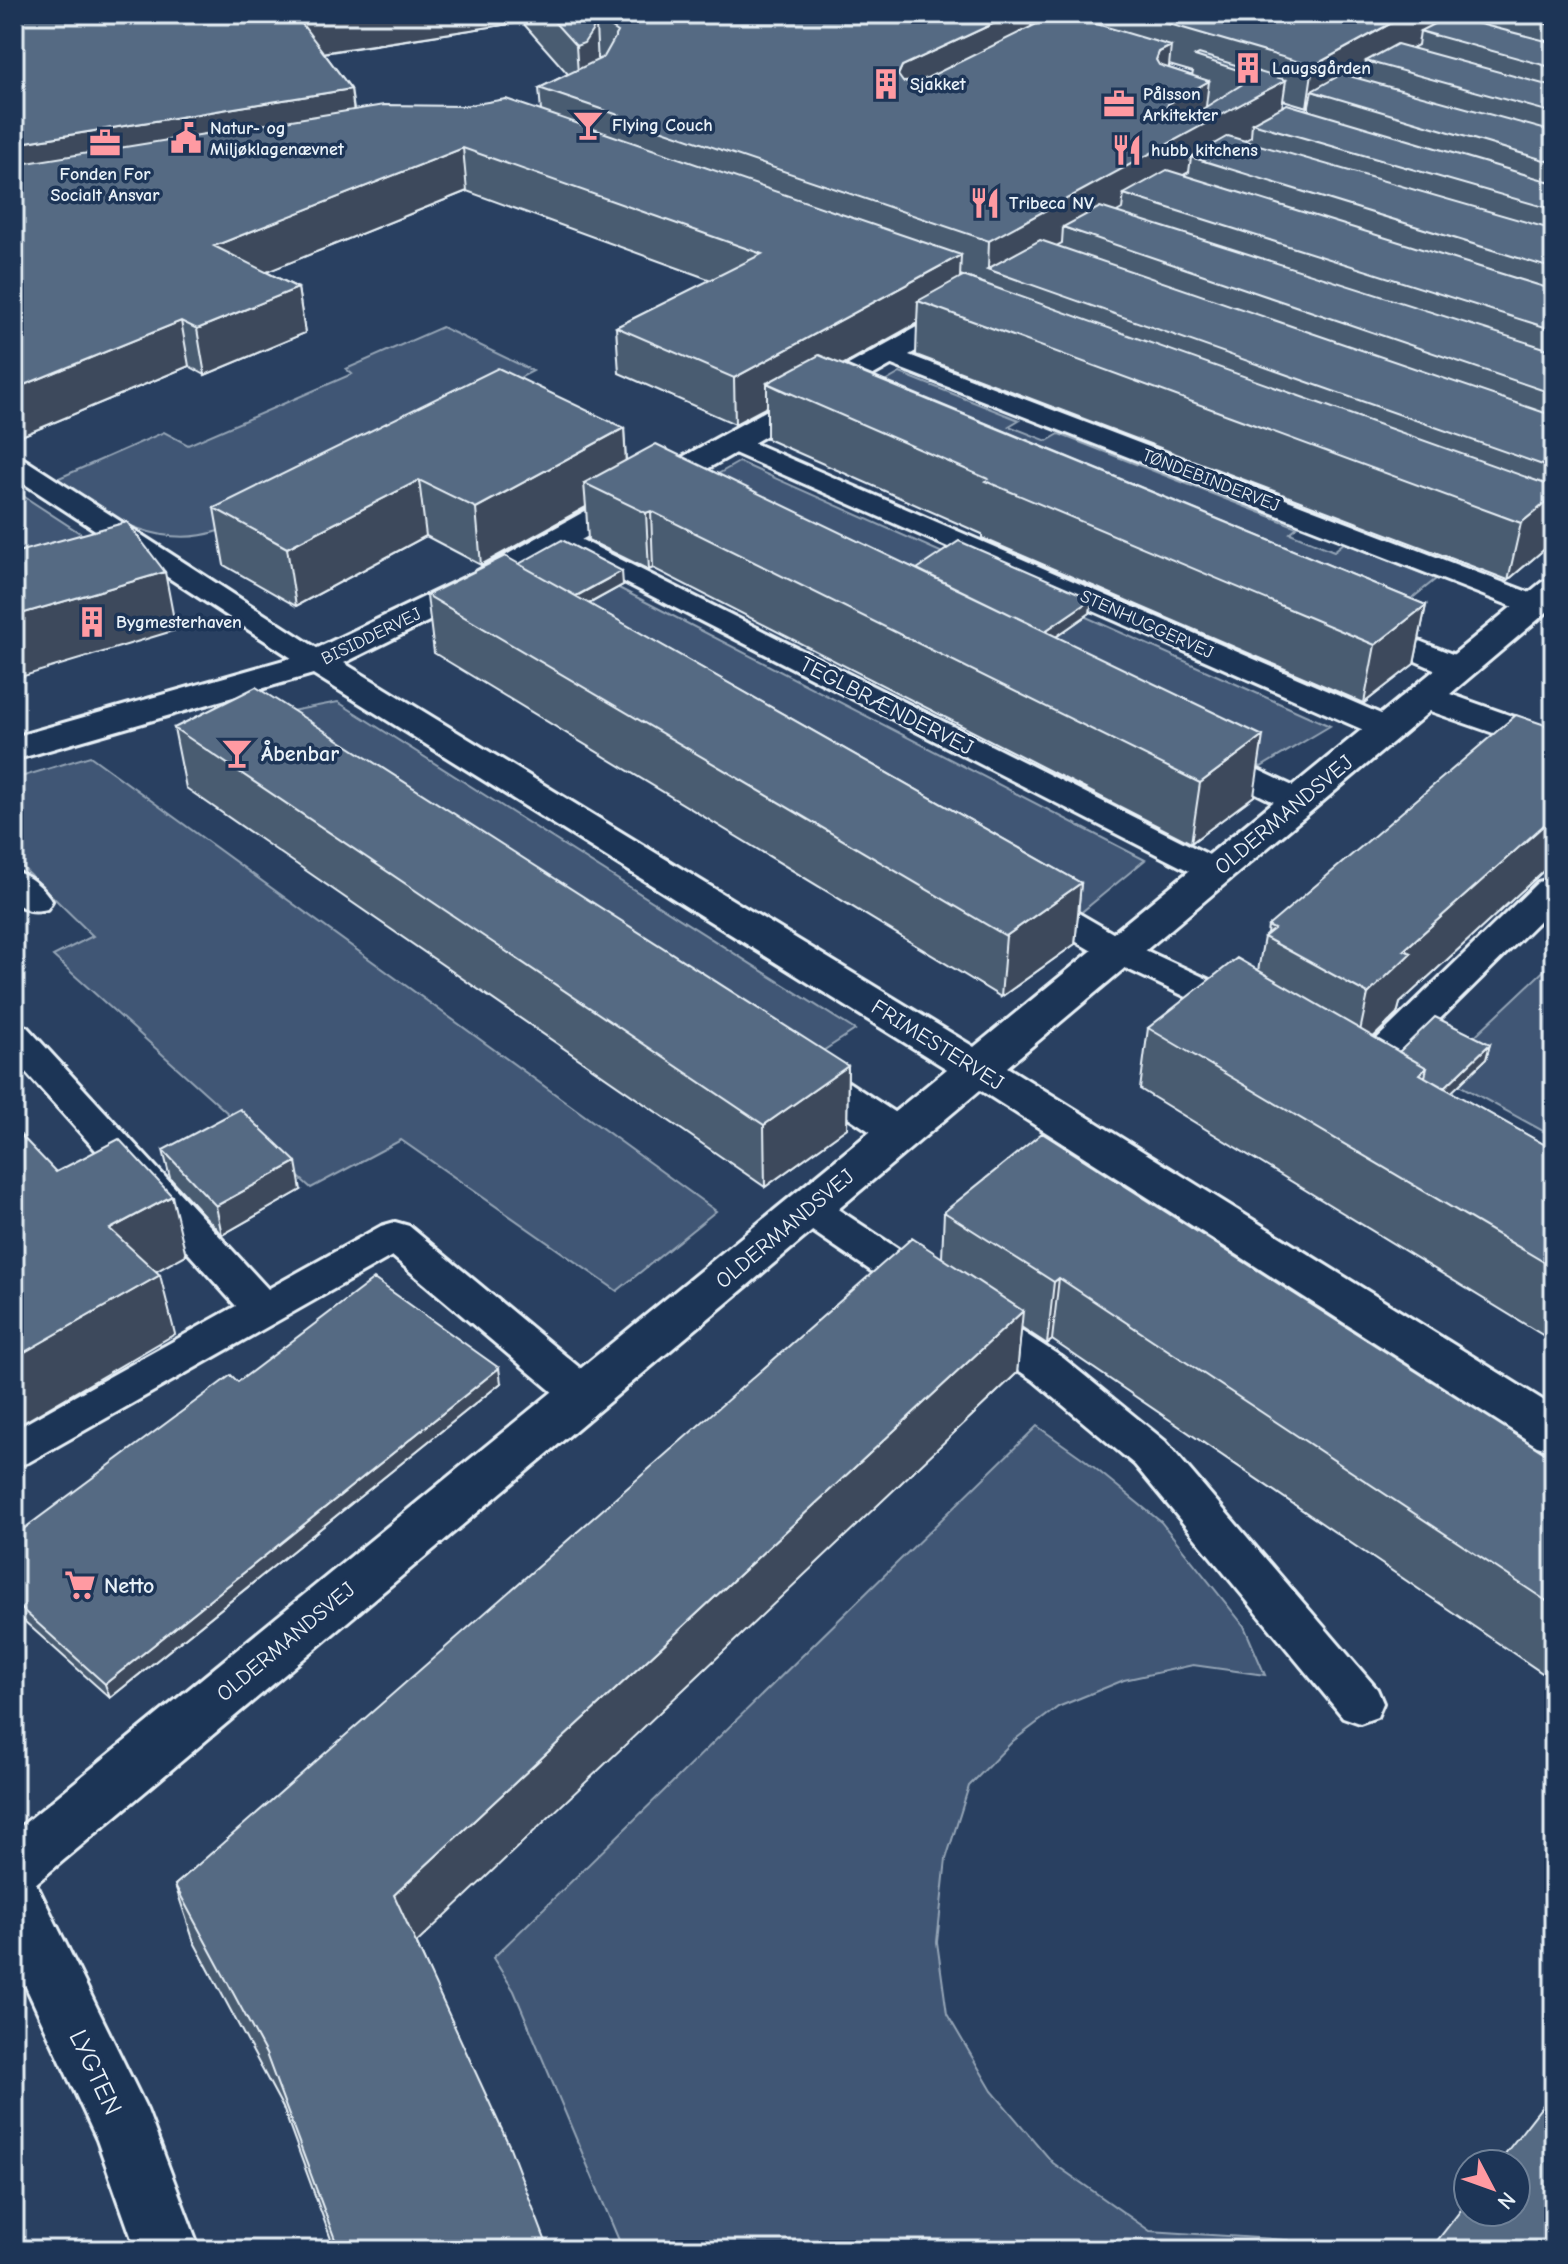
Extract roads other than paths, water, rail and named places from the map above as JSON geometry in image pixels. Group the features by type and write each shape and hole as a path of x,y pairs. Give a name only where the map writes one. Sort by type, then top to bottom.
{"street":[{"name":"BISIDDERVEJ","path":"14,749 318,662 498,589 560,538 888,355 958,302 988,313"},
{"name":"OLDERMANDSVEJ","path":"14,1867 1544,597"},
{"name":"FRIMESTERVEJ","path":"318,662 977,1068 1554,1432"},
{"path":"1424,697 1554,743"},
{"name":"LYGTEN","path":"14,1898 125,2132 168,2250"}],"lane":[{"name":"TØNDEBINDERVEJ","path":"888,355 1544,597"},
{"path":"816,395 846,407"},
{"name":"STENHUGGERVEJ","path":"733,442 1386,728"},
{"path":"14,465 318,662"},
{"path":"659,483 687,497"},
{"name":"TEGLBRÆNDERVEJ","path":"560,538 1215,871"},
{"path":"1342,618 1459,668"},
{"path":"224,689 263,714"},
{"path":"1184,745 1298,801"},
{"path":"1008,887 1118,951 1270,1025"},
{"path":"1321,1055 1371,1086 1550,890 1554,892"},
{"path":"14,1036 263,1310"},
{"path":"779,1054 899,1133"},
{"path":"807,1208 1048,1369 1150,1453 1360,1703"},
{"path":"14,1450 395,1236 583,1394"}],"place":[{"name":"Laugsgården","path":"1248,68"},
{"name":"Sjakket","path":"886,84"},
{"name":"Pålsson Arkitekter","path":"1119,104"},
{"name":"Flying Couch","path":"588,125"},
{"name":"Natur- og Miljøklagenævnet","path":"186,138"},
{"name":"Fonden For Socialt Ansvar","path":"105,143"},
{"name":"hubb kitchens","path":"1127,150"},
{"name":"Tribeca NV","path":"985,203"},
{"name":"Bygmesterhaven","path":"92,622"},
{"name":"Åbenbar","path":"237,753"},
{"name":"Netto","path":"80,1585"}]}
